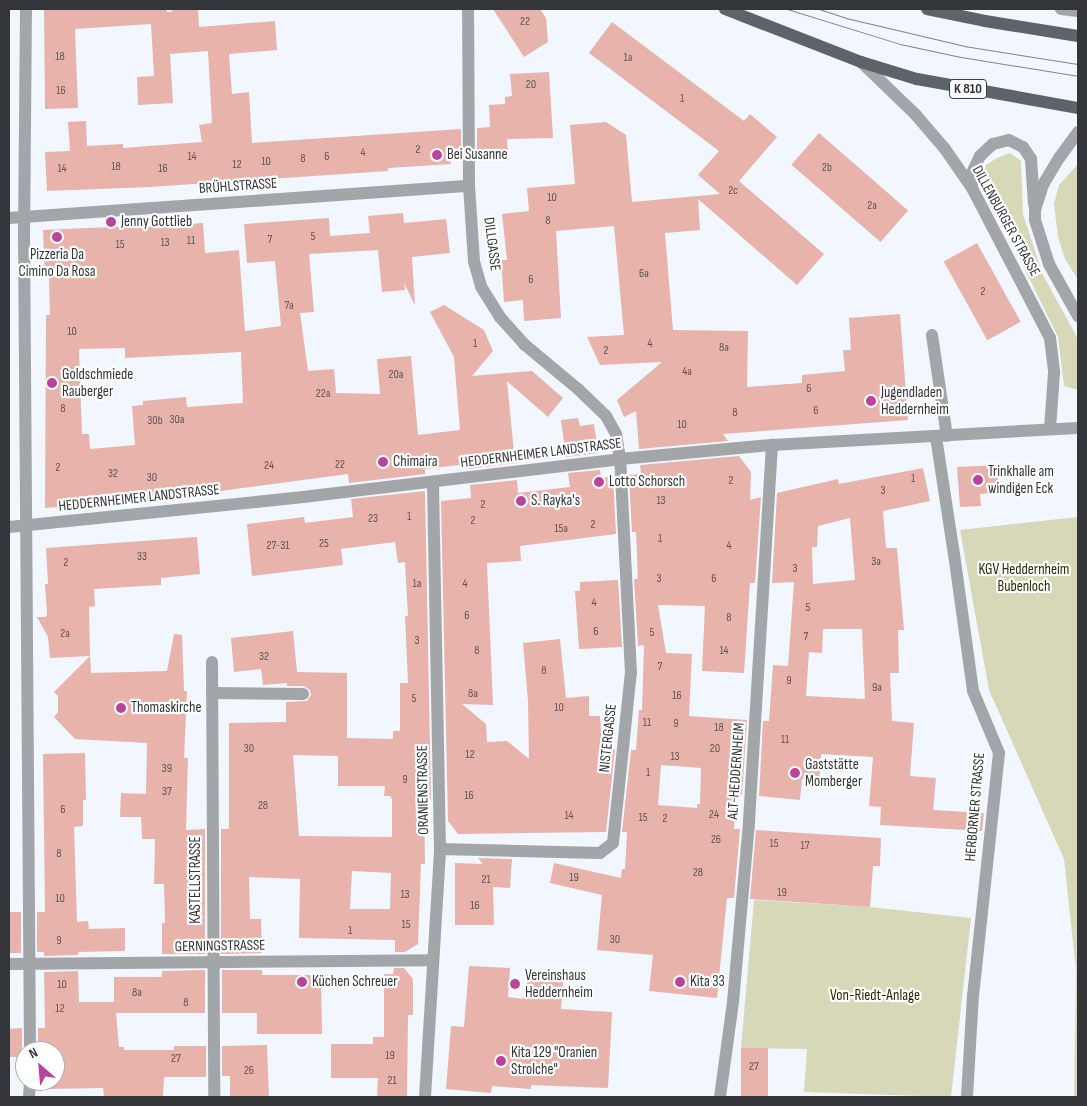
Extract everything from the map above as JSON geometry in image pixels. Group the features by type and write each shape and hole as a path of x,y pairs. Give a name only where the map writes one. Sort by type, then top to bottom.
{"main road":[{"name":"DILLENBURGER STRASSE","path":"725,9 860,62 917,79 1078,108"},
{"path":"927,9 985,21 1078,36"}],"street":[{"path":"26,9 24,217 30,1041"},
{"name":"DILLGASSE","path":"468,9 469,186 474,261 481,286 500,317 525,345 606,416 616,434 620,459"},
{"path":"1061,9 1078,11"},
{"name":"DILLENBURGER STRASSE","path":"860,62 915,114 945,149 972,188 1050,338 1054,373 1050,429"},
{"name":"DILLENBURGER STRASSE","path":"1078,132 1059,158 1044,185 1035,209 1035,220 1049,264 1078,316"},
{"path":"972,188 972,173 980,156 993,144 1009,140 1023,147 1031,159 1035,209"},
{"name":"BRÜHLSTRASSE","path":"9,218 469,186"},
{"name":"HERBORNER STRASSE","path":"932,335 954,554 973,691 999,753 973,995 967,1097"},
{"name":"HEDDERNHEIMER LANDSTRASSE","path":"9,527 433,482 620,459 772,445 1078,428"},
{"name":"ALT-HEDDERNHEIM","path":"720,1097 733,1002 748,830 772,445"},
{"name":"NISTERGASSE","path":"440,849 600,853 613,843 631,674 620,459"},
{"name":"ORANIENSTRASSE","path":"425,1097 440,849 433,482"},
{"name":"KASTELLSTRASSE","path":"212,662 214,1097"},
{"path":"212,693 303,694"},
{"name":"GERNINGSTRASSE","path":"9,964 432,960"}],"green space":[{"path":"1010,153 1021,161 1023,214 1043,275 1078,339 1078,390 1064,386 1058,337 982,182 986,165"},
{"path":"1078,164 1078,280 1065,259 1058,237 1054,204 1059,185"},
{"name":"KGV Heddernheim Bubenloch","path":"1078,517 1078,1097 1074,1097 1076,970 1064,859 989,690 960,530"},
{"name":"Von-Riedt-Anlage","path":"754,900 870,907 971,918 951,1097 804,1092 807,1049 741,1048"}],"building":[{"path":"44,9 167,9 167,12 172,12 171,9 198,9 199,27 275,21 277,50 229,54 232,94 249,92 252,143 461,129 461,156 450,157 451,164 388,168 388,171 150,187 47,191 45,152 70,151 68,122 86,121 87,146 123,144 123,148 202,142 199,125 212,123 208,51 170,54 173,103 138,105 137,77 154,76 151,24 75,29 78,108 45,109"},
{"path":"493,9 540,9 546,18 548,42 524,57"},
{"path":"612,22 744,121 750,114 777,137 739,181 824,254 797,285 698,199 700,230 665,233 673,330 748,331 747,387 802,383 802,375 845,371 843,350 851,350 849,318 900,314 908,420 723,434 728,441 639,449 636,411 624,417 617,400 662,362 600,365 587,337 624,335 614,226 556,231 561,318 524,321 523,300 504,302 501,260 507,260 502,214 529,211 527,188 575,184 570,125 606,122 626,135 632,202 720,194 698,175 719,151 589,53"},
{"path":"549,72 553,138 507,139 508,152 477,155 477,128 490,127 489,105 505,104 505,97 512,96 510,74"},
{"path":"819,133 908,210 881,242 791,165"},
{"path":"403,213 404,223 446,219 450,253 412,257 415,305 404,283 405,290 382,292 378,250 309,254 314,312 300,313 308,371 334,369 336,393 380,394 377,359 411,356 418,435 460,430 454,357 430,312 444,305 484,330 493,351 472,376 532,371 563,398 548,417 507,381 515,463 468,469 467,464 425,469 425,474 349,483 348,474 167,498 94,501 94,504 45,508 46,315 50,315 49,277 45,278 43,230 133,226 133,228 203,223 205,253 239,250 245,331 281,326 275,261 247,263 244,224 329,218 330,236 370,233 368,216","holes":["125,348 125,358 241,352 243,403 187,407 186,397 143,401 143,405 132,406 135,445 90,449 89,434 82,434 79,349"]},
{"path":"977,243 1021,322 987,340 944,261"},
{"path":"578,418 580,426 594,424 598,453 566,457 561,420"},
{"path":"739,456 751,472 750,500 761,497 755,583 750,583 744,673 702,671 705,606 658,605 666,653 692,654 689,716 747,720 742,795 736,794 734,829 740,829 734,898 727,898 717,998 649,991 653,955 597,950 602,895 550,883 554,863 621,878 622,869 625,869 627,832 622,832 631,750 636,750 639,710 642,710 644,645 638,646 634,579 638,579 636,532 632,532 629,475 641,474 640,465","holes":["661,765 701,768 700,804 697,804 697,808 658,805"]},
{"name":"Trinkhalle am windigen Eck","path":"997,465 999,492 980,494 981,506 960,507 957,467"},
{"path":"923,468 930,501 883,511 886,548 897,548 904,630 898,630 899,673 890,673 892,721 914,723 910,776 936,778 933,810 984,813 982,831 880,825 881,807 869,806 873,757 821,754 819,781 802,779 800,800 759,796 763,721 769,721 773,665 788,666 794,582 772,583 777,493 838,479 839,484","holes":["850,518 855,580 813,584 812,547 817,547 818,526","823,629 862,629 865,699 806,696 809,652 822,653"]},
{"path":"600,470 601,478 613,476 616,534 520,546 521,561 487,563 493,705 462,704 486,724 487,742 507,741 529,759 528,701 523,643 560,639 566,698 589,696 589,716 600,716 602,748 615,749 606,832 458,834 448,821 441,501 471,498 470,485 517,480 518,493 570,487 568,473"},
{"path":"425,491 431,800 424,792 425,864 421,864 418,944 405,952 395,952 395,940 299,938 300,879 249,877 250,919 261,919 262,953 221,954 221,829 229,829 229,723 286,722 286,702 307,701 311,695 310,690 304,686 287,686 287,683 263,685 261,669 234,672 231,638 293,631 297,672 347,673 347,738 393,739 393,731 400,731 400,683 408,683 405,616 408,616 405,562 398,563 395,542 341,549 343,565 252,576 247,524 304,517 305,523 353,517 351,499","holes":["293,755 338,756 338,786 385,786 384,796 390,796 392,799 392,837 299,836","352,871 391,873 390,909 350,909"]},
{"path":"197,537 200,574 161,578 161,585 94,589 95,606 89,607 90,656 50,658 48,637 37,617 46,617 47,614 45,584 48,584 46,548"},
{"path":"618,580 622,647 579,649 575,591 580,591 580,582"},
{"path":"174,634 182,635 184,691 187,691 184,758 188,758 186,830 205,829 205,954 162,954 162,923 165,923 164,884 154,884 155,839 142,839 141,817 120,817 121,793 146,794 147,743 75,739 54,717 58,712 58,696 54,692 90,656 91,673 167,671"},
{"path":"85,753 86,800 83,800 83,826 74,827 77,922 88,921 89,929 125,928 125,951 78,952 78,955 44,956 44,952 37,952 37,912 45,912 43,754"},
{"path":"756,830 881,838 880,866 873,866 870,907 750,899"},
{"path":"478,858 512,859 510,888 493,887 494,925 455,925 455,863 483,864"},
{"path":"9,912 21,912 21,953 9,953"},
{"path":"469,966 510,968 508,997 523,999 530,970 564,972 561,1009 612,1012 608,1088 531,1085 531,1089 492,1086 491,1093 446,1089 451,1026 464,1027"},
{"path":"394,968 404,968 413,979 413,1015 408,1015 407,1097 377,1097 378,1078 331,1078 331,1044 373,1044 373,1037 384,1037 384,974 393,974"},
{"path":"205,970 205,1013 116,1013 119,1047 124,1047 124,1050 174,1050 174,1046 206,1046 206,1077 164,1077 163,1097 104,1097 103,1088 65,1089 65,1041 38,1041 38,1028 45,1028 44,972 78,971 79,1002 114,1002 114,977 162,977 162,971"},
{"path":"222,970 262,970 262,975 321,975 322,1034 257,1034 257,1013 222,1013"},
{"path":"22,1028 22,1041 15,1041 15,1057 9,1057 9,1029"},
{"path":"267,1045 269,1097 230,1097 230,1076 222,1076 222,1046"},
{"path":"741,1048 768,1048 768,1097 741,1097"}],"tram line":[{"path":"787,9 900,44 961,57 1078,76"},
{"path":"819,9 846,18 964,46 1078,64"}],"place":[{"name":"Bei Susanne","path":"437,155"},
{"name":"Jenny Gottlieb","path":"111,222"},
{"name":"Pizzeria Da Cimino Da Rosa","path":"57,237"},
{"name":"Goldschmiede Rauberger","path":"52,383"},
{"name":"Jugendladen Heddernheim","path":"871,401"},
{"name":"Chimaira","path":"383,462"},
{"name":"Trinkhalle am windigen Eck","path":"978,480"},
{"name":"Lotto Schorsch","path":"599,482"},
{"name":"S. Rayka's","path":"521,501"},
{"name":"Thomaskirche","path":"121,708"},
{"name":"Gaststätte Momberger","path":"795,773"},
{"name":"Küchen Schreuer","path":"302,982"},
{"name":"Kita 33","path":"680,982"},
{"name":"Vereinshaus Heddernheim","path":"515,984"},
{"name":"Kita 129 \"Oranien Strolche\"","path":"501,1061"}]}
